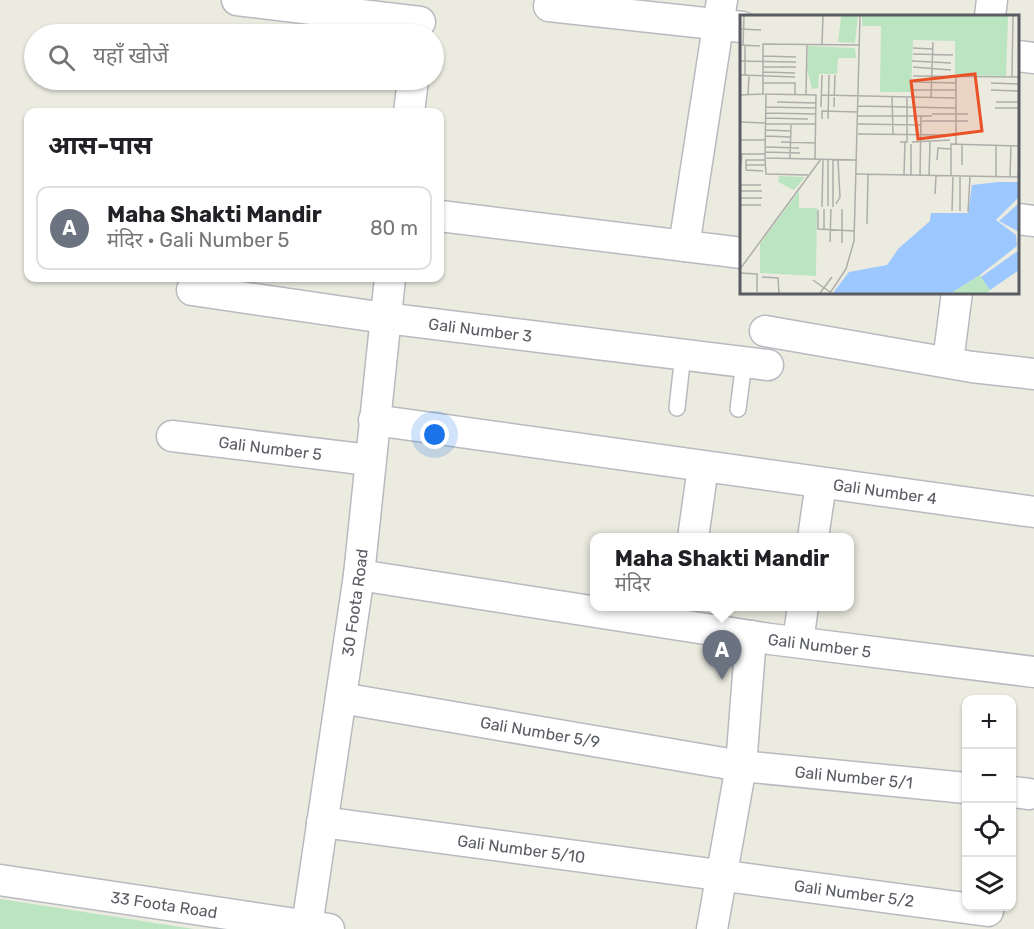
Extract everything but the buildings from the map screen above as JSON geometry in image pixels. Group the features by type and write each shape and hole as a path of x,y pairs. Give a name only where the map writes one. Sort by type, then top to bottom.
{"street":[{"path":"237,0 420,19"},
{"path":"990,15 992,0"},
{"path":"549,6 727,17 684,246"},
{"path":"1019,56 1034,58"},
{"path":"410,108 412,90"},
{"path":"444,216 740,253"},
{"path":"1019,219 1034,221"},
{"name":"30 Foota Road","path":"318,927 322,822 359,575 369,460 390,282"},
{"name":"Gali Number 3","path":"192,290 385,318 756,363"},
{"path":"957,294 960,365"},
{"path":"765,331 960,365 1034,374"},
{"name":"Gali Number 4","path":"374,420 1034,512"},
{"name":"Gali Number 5","path":"172,436 369,460"},
{"path":"694,533 703,467"},
{"path":"814,533 822,483"},
{"name":"Gali Number 5","path":"359,575 590,604"},
{"name":"Gali Number 5","path":"643,611 682,616 751,636 1034,672"},
{"path":"798,642 802,611"},
{"path":"712,929 741,766 751,636"},
{"name":"Gali Number 5/9","path":"341,698 741,766"},
{"name":"Gali Number 5/1","path":"741,766 962,788"},
{"name":"Gali Number 5/10","path":"322,822 721,877"},
{"name":"Gali Number 5/2","path":"721,877 962,908"},
{"name":"33 Foota Road","path":"0,880 318,927"}],"lane":[{"path":"677,408 682,354"},
{"path":"738,409 756,363"}],"green space":[{"path":"0,899 194,929 0,929"}],"place":[{"name":"Maha Shakti Mandir","path":"722,680"}]}
